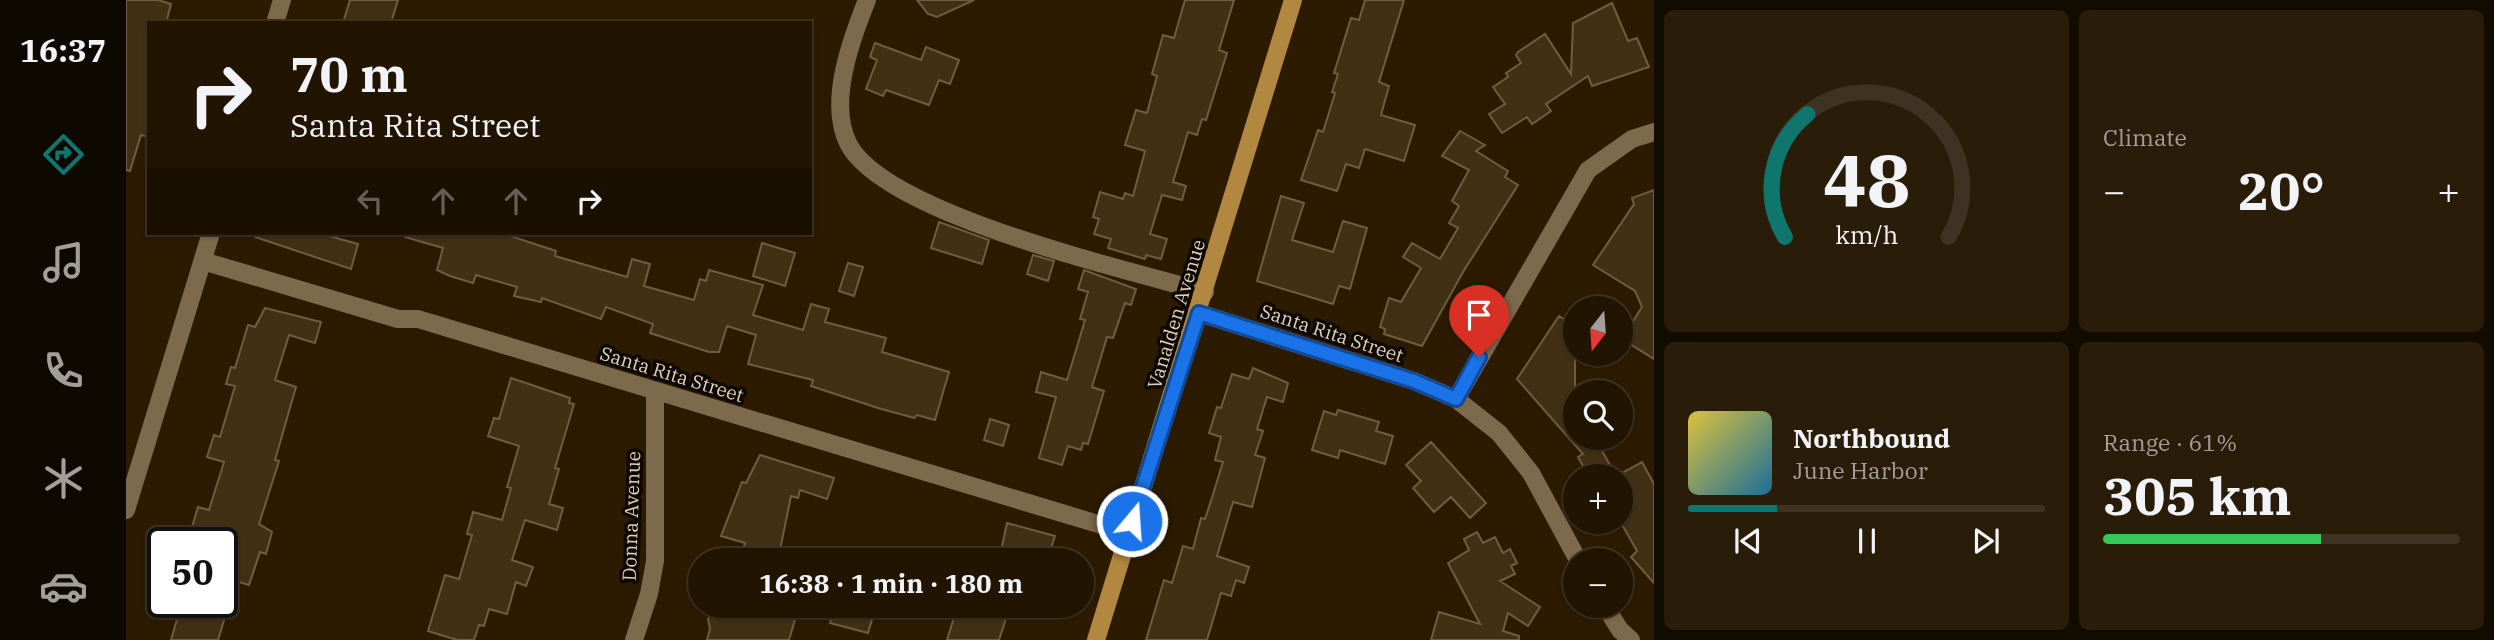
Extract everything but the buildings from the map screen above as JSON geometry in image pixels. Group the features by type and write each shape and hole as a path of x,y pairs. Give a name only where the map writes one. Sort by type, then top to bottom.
{"main road":[{"name":"Vanalden Avenue","path":"1096,640 1199,313 1293,0"}],"street":[{"path":"276,21 282,0"},
{"path":"867,0 842,88 840,119 850,146 883,180 925,203 981,225 1205,292"},
{"path":"1456,399 1588,170 1632,139 1654,132"},
{"path":"126,510 210,235"},
{"name":"Santa Rita Street","path":"203,261 398,319 418,318 1128,533"},
{"name":"Santa Rita Street","path":"1199,313 1414,381 1456,399 1499,433 1531,473 1572,548"},
{"name":"Donna Avenue","path":"634,640 649,594 655,561 655,391"},
{"path":"1612,618 1631,640"}],"route":[{"path":"1132,521 1199,313 1414,381 1456,399 1479,357"}]}
